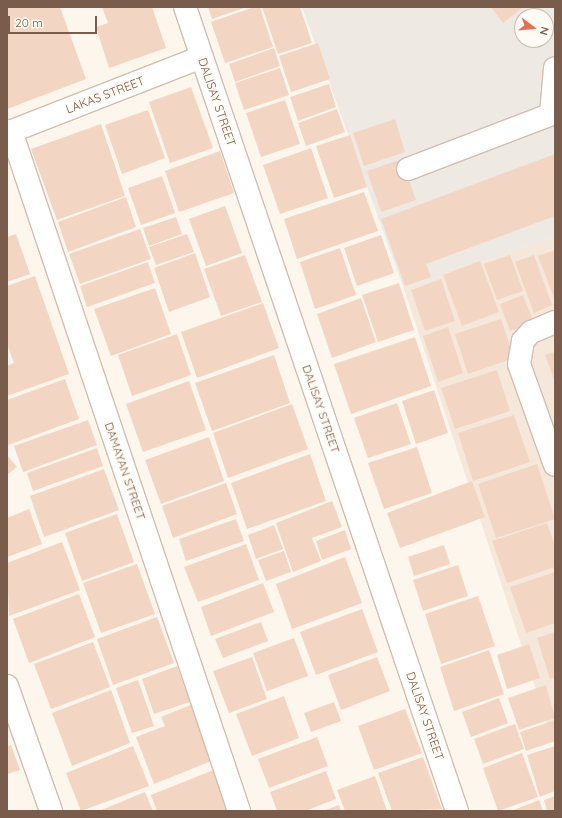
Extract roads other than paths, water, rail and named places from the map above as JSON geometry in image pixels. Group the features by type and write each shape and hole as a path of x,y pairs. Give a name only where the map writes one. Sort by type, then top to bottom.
{"street":[{"name":"DALISAY STREET","path":"185,7 457,811"},
{"name":"LAKAS STREET","path":"9,132 202,58"},
{"path":"408,169 553,114 555,68"},
{"name":"DAMAYAN STREET","path":"9,132 240,811"},
{"path":"555,322 531,332 523,341 519,364 555,465"},
{"path":"7,686 51,811"}]}
